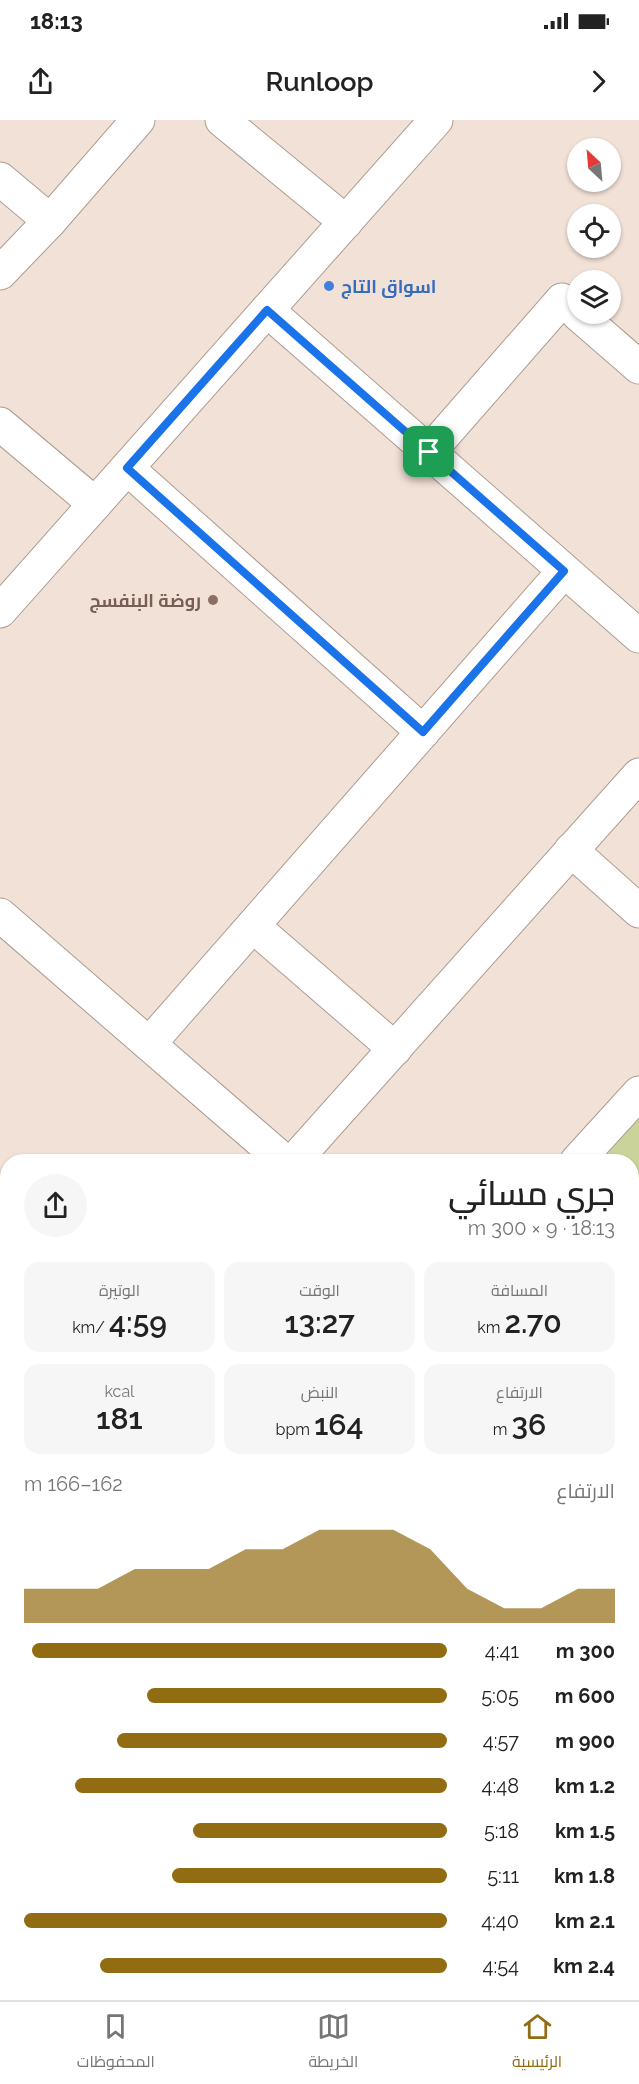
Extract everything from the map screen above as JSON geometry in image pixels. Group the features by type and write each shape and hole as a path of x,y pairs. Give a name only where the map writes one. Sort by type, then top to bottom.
{"street":[{"path":"0,273 50,221 138,120"},
{"path":"222,120 345,222"},
{"path":"0,611 436,120"},
{"path":"0,179 50,221"},
{"path":"429,452 562,300 567,304"},
{"path":"267,310 639,636"},
{"path":"590,324 639,367"},
{"path":"0,424 95,504"},
{"path":"127,468 423,732"},
{"path":"149,1044 564,571"},
{"path":"300,1154 639,775"},
{"path":"571,850 639,911"},
{"path":"0,915 277,1154"},
{"path":"253,926 395,1049"},
{"path":"583,1154 639,1093"}],"green space":[{"path":"639,1118 639,1154 607,1154"}],"place":[{"name":"اسواق التاج","path":"329,286"},
{"name":"روضة البنفسج","path":"213,600"}],"route":[{"path":"267,310 429,452 564,571 423,732 127,468 267,310"}]}
